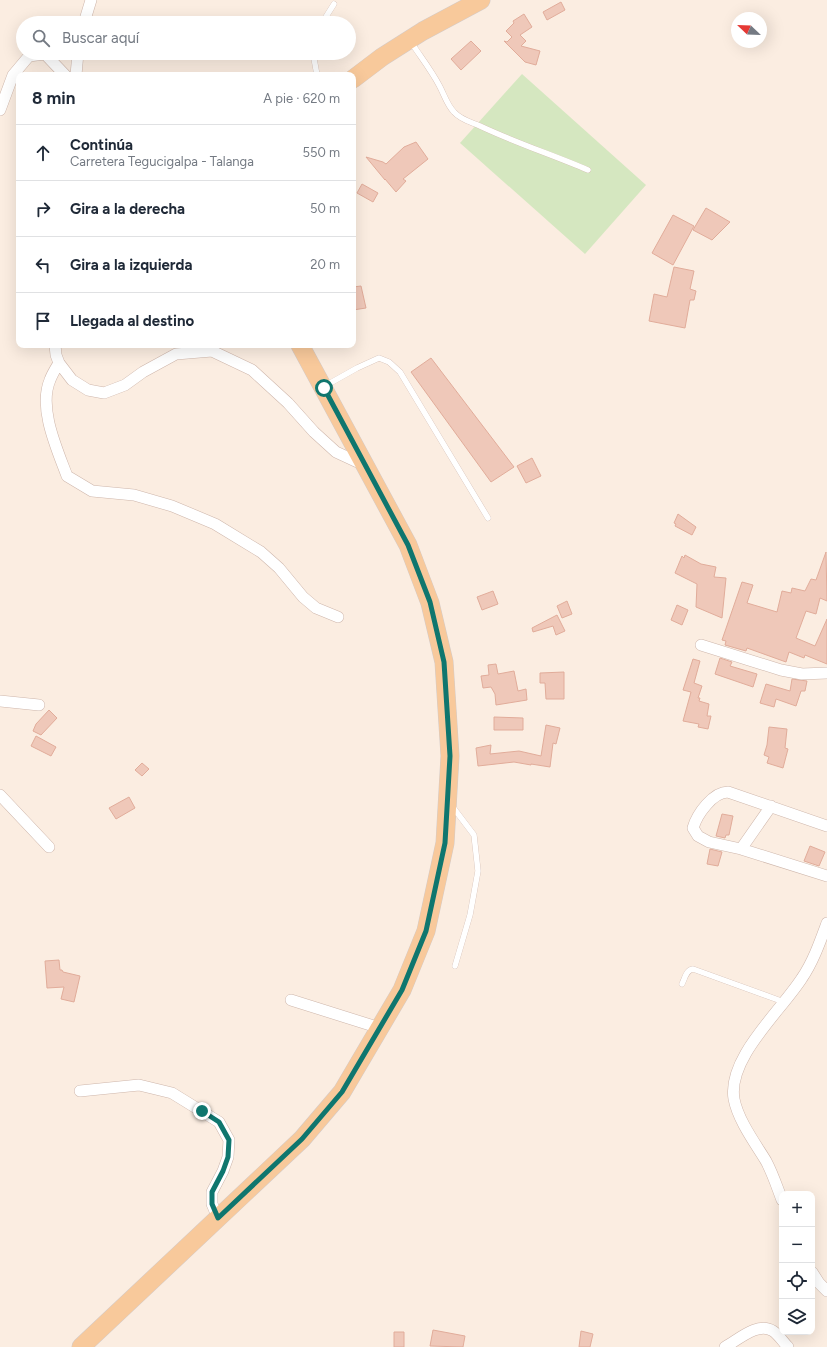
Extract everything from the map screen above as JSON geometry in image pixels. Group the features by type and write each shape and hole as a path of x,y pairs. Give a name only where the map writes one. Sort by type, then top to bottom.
{"main road":[{"path":"356,77 382,57 423,31 481,0"},
{"path":"81,1347 302,1139 342,1092 402,990 426,931 445,843 450,756 444,662 430,602 408,545 367,466 302,348"}],"street":[{"path":"86,16 91,0"},
{"path":"0,110 13,75 26,60"},
{"path":"51,60 62,72"},
{"path":"76,72 77,60"},
{"path":"55,348 59,363 72,380 88,390 104,393 125,385 142,372 176,354 212,350 252,370 288,403 314,432 336,452 367,466"},
{"path":"59,363 49,380 46,402 51,430 67,476 92,491 134,495 172,506 215,524 261,552 279,568 303,596 316,608 338,617"},
{"path":"701,645 781,670 802,674 827,674"},
{"path":"0,701 39,705"},
{"path":"827,826 771,806 728,792 723,792 713,799 701,811 696,818 694,828 698,836 710,842 827,876"},
{"path":"0,795 49,847"},
{"path":"741,850 771,806"},
{"path":"779,1191 767,1163 739,1114 734,1100 734,1086 737,1071 745,1053 803,978 827,923"},
{"path":"291,1000 380,1028"},
{"path":"80,1091 139,1085 172,1093 219,1122 229,1140 228,1157 223,1171 212,1192 212,1204 218,1218"},
{"path":"815,1277 827,1291"},
{"path":"725,1347 754,1330 764,1328 775,1332 788,1347"}],"lane":[{"path":"326,16 334,4"},
{"path":"409,40 439,85 448,105 464,120 493,133 561,158 588,170"},
{"path":"314,60 316,72"},
{"path":"324,388 357,368 379,358 390,362 400,372 488,518"},
{"path":"447,799 474,835 478,871 470,915 455,966"},
{"path":"682,984 687,973 690,969 693,969 784,1002"}],"green space":[{"path":"522,74 646,185 585,254 460,143"}],"building":[{"path":"561,2 565,10 547,20 543,12"},
{"path":"524,14 532,27 520,35 526,41 521,46 540,51 536,65 525,62 504,41 507,42 512,37 506,31 514,23 513,21"},
{"path":"471,41 481,51 461,70 451,59"},
{"path":"416,142 428,159 403,179 406,181 396,192 366,157 386,164 404,147"},
{"path":"362,184 378,193 373,202 357,193"},
{"path":"706,208 730,222 712,240 693,230"},
{"path":"673,215 694,226 673,265 652,253"},
{"path":"674,267 694,271 690,289 696,291 694,300 690,300 685,328 649,321 654,294 667,297"},
{"path":"361,286 366,308 356,310 356,287"},
{"path":"431,358 514,467 491,482 411,372"},
{"path":"532,458 541,476 526,483 517,466"},
{"path":"678,514 696,527 692,535 675,526 676,524 674,523"},
{"path":"826,552 827,601 820,598 816,614 806,611 796,638 815,646 827,619 827,664 805,655 804,658 789,652 786,662 747,648 746,651 725,645 726,641 722,640 742,582 753,585 747,603 777,612 782,591 791,593 792,588 805,591 811,579 816,580"},
{"path":"685,555 701,564 716,567 714,577 726,578 722,618 696,607 697,584 675,573 682,556 684,558"},
{"path":"493,591 498,604 482,610 477,597"},
{"path":"567,601 572,614 562,618 557,606"},
{"path":"677,605 688,610 682,625 671,620"},
{"path":"557,615 565,631 556,635 553,626 533,632 532,628"},
{"path":"720,658 732,662 730,666 757,674 753,687 715,674"},
{"path":"693,659 700,661 694,683 702,686 698,698 700,698 699,701 709,704 707,716 711,716 708,729 698,727 699,724 683,721 691,692 683,690"},
{"path":"496,664 498,674 514,671 518,691 526,689 527,700 496,705 495,694 491,687 483,688 481,676 489,675 488,665"},
{"path":"564,672 564,699 546,699 545,683 540,683 540,673"},
{"path":"792,679 807,681 805,691 801,691 796,706 776,699 774,707 760,703 766,684 790,691"},
{"path":"49,710 57,718 41,735 33,731 36,724"},
{"path":"494,717 523,718 523,730 494,730"},
{"path":"546,725 560,728 556,744 553,743 550,767 514,762 478,766 476,748 491,745 490,754 519,751 541,756"},
{"path":"769,727 787,729 785,748 788,749 783,768 767,763 769,757 764,755"},
{"path":"36,736 56,747 51,756 31,746"},
{"path":"142,763 149,769 142,776 135,770"},
{"path":"129,797 135,808 116,819 109,808"},
{"path":"722,814 733,816 729,835 726,835 725,838 716,836"},
{"path":"810,846 825,852 819,866 804,861"},
{"path":"710,849 722,852 718,866 707,864"},
{"path":"59,960 60,970 80,976 74,1002 61,999 64,987 47,988 45,961"},
{"path":"433,1330 465,1336 463,1347 430,1346"},
{"path":"581,1331 593,1334 590,1347 579,1347"},
{"path":"394,1332 404,1332 404,1347 394,1347"}],"route":[{"path":"202,1111 219,1122 229,1140 228,1157 223,1171 212,1192 212,1204 218,1218 302,1139 342,1092 402,990 426,931 445,843 450,756 444,662 430,602 408,545 324,388"}]}
